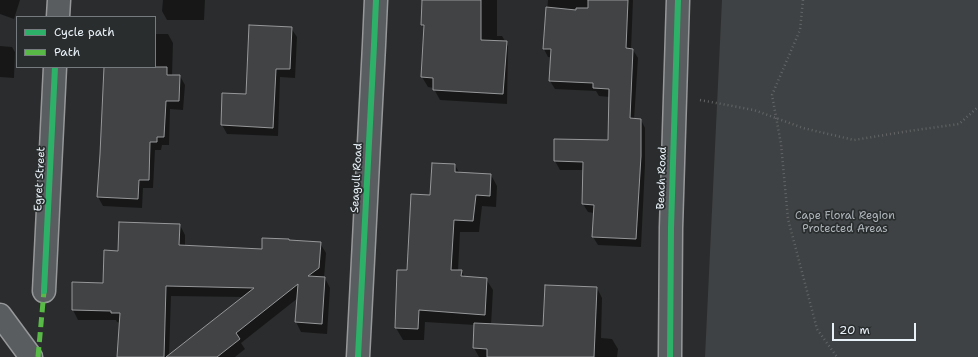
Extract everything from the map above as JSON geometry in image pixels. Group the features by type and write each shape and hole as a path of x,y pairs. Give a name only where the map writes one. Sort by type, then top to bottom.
{"street":[{"path":"58,0 58,16"},
{"name":"Seagull Road","path":"358,357 376,0"},
{"name":"Beach Road","path":"670,357 671,228 678,0"},
{"name":"Egret Street","path":"44,291 55,68"},
{"path":"0,314 32,357"}],"path":[{"path":"803,0 800,30 772,95 782,144 788,219 817,329 837,357"},
{"path":"675,96 754,110 803,128 854,140 959,124 978,107"}],"green space":[{"name":"Cape Floral Region Protected Areas","path":"722,0 978,0 978,357 705,357"}],"building":[{"path":"422,0 481,0 481,40 507,41 503,94 433,90 433,78 421,77 424,25 421,25"},
{"path":"588,0 628,0 626,48 633,49 630,118 641,119 641,156 636,239 592,237 594,205 582,204 583,162 554,161 554,139 608,140 609,89 593,88 593,83 549,81 551,49 543,49 546,7 576,10 576,8 588,8"},
{"path":"249,25 292,27 290,69 276,69 273,128 221,125 222,93 246,94"},
{"path":"167,67 167,75 180,75 179,101 166,101 164,137 157,137 157,142 150,142 149,180 139,180 138,199 97,197 104,68"},
{"path":"432,163 455,164 455,172 491,174 490,196 476,195 473,221 454,220 451,270 462,270 461,276 487,278 485,315 419,310 418,329 395,328 397,270 407,270 411,194 430,195"},
{"path":"119,222 180,224 179,245 262,249 262,238 321,242 319,268 308,276 325,277 322,324 295,322 298,284 236,333 240,339 217,357 166,357 254,288 166,286 164,357 117,357 120,313 111,313 111,311 72,310 72,282 103,283 104,250 118,251"},
{"path":"545,285 597,287 594,357 487,357 487,349 473,348 474,323 543,326"}],"marked path":[{"path":"38,357 44,291"}],"cycle path":[{"path":"358,357 376,0"},
{"path":"670,357 671,228 678,0"},
{"path":"44,291 55,68"}]}
